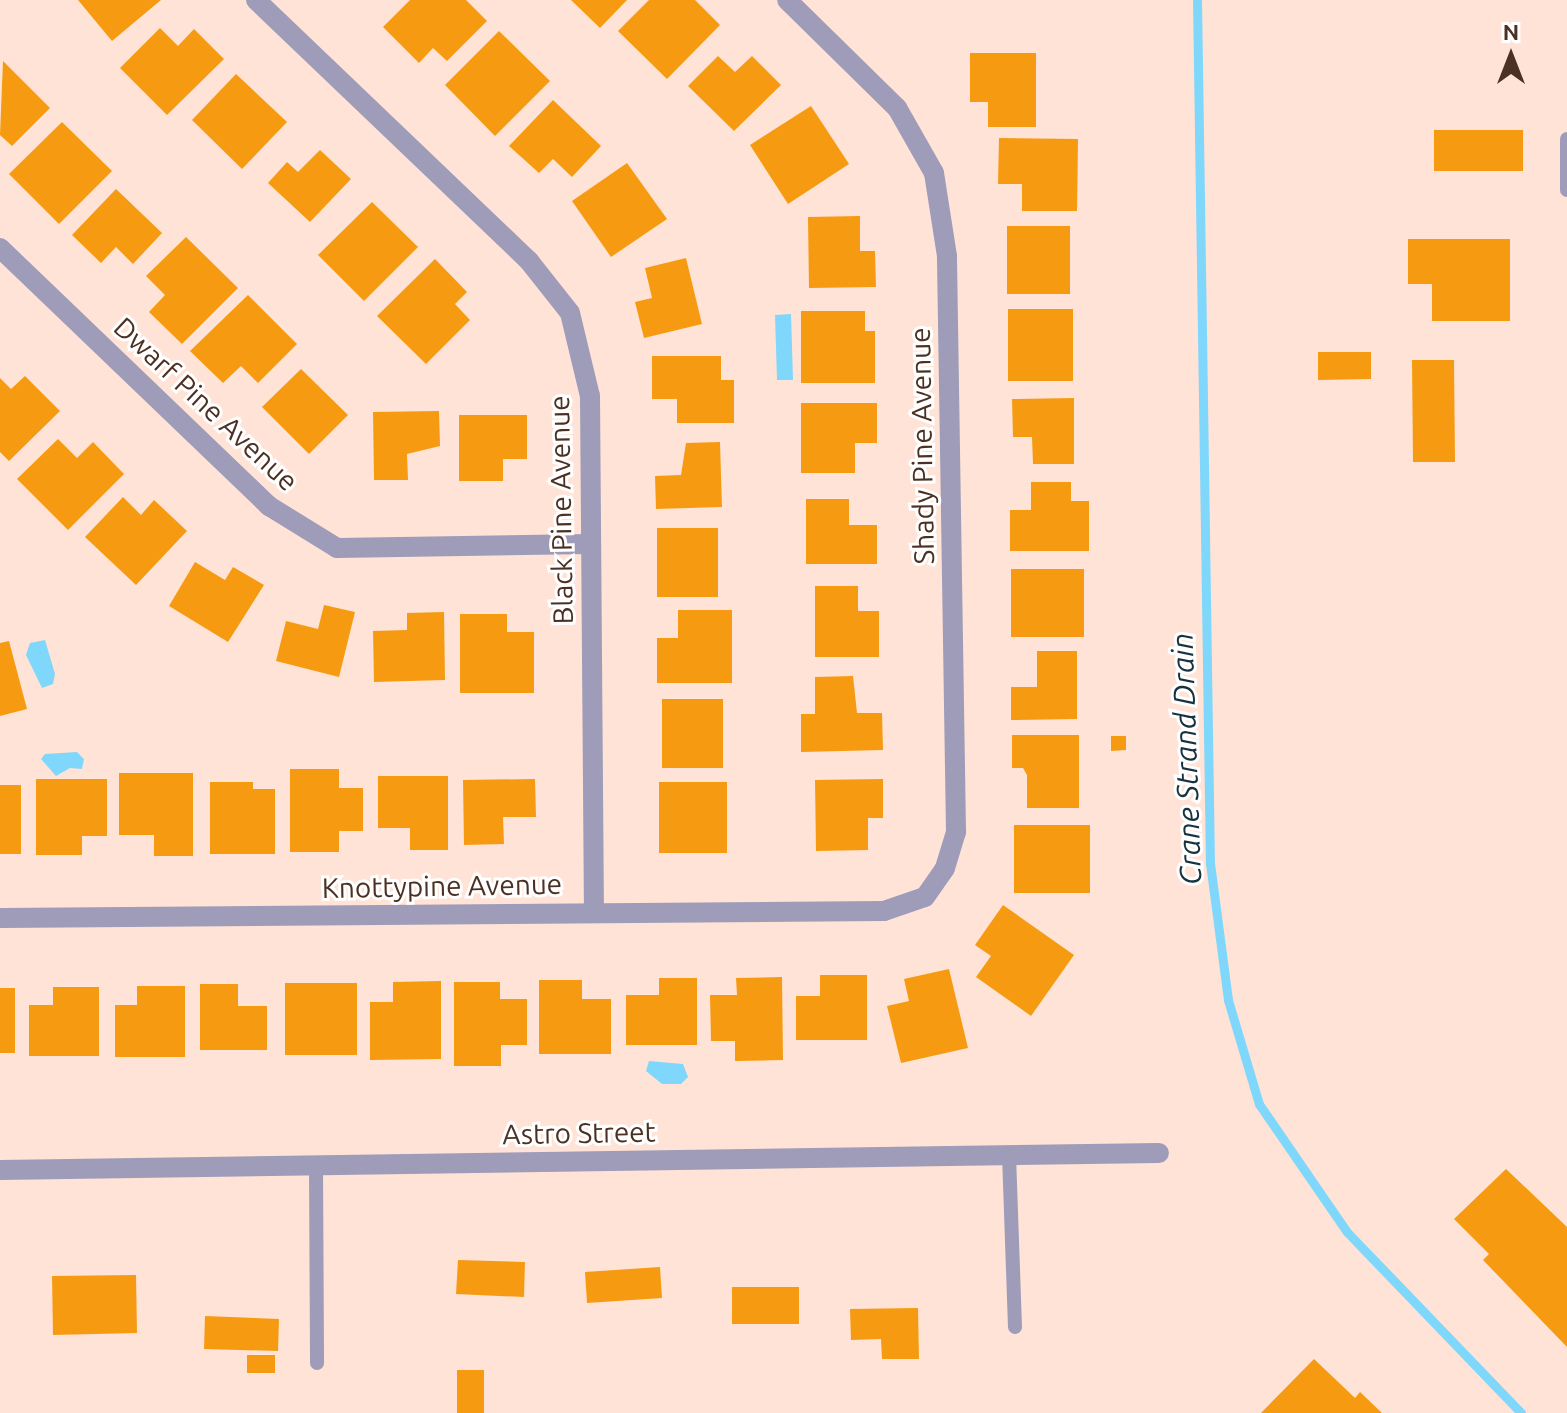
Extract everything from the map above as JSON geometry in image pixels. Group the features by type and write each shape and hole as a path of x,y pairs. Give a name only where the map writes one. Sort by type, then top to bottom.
{"street":[{"name":"Black Pine Avenue","path":"256,0 529,261 570,313 590,396 594,912"},
{"name":"Shady Pine Avenue","path":"787,0 897,108 934,173 947,256 956,832 945,868 925,897 884,911"},
{"name":"Dwarf Pine Avenue","path":"0,248 269,506 337,548 591,544"},
{"name":"Knottypine Avenue","path":"0,918 884,911"},
{"name":"Astro Street","path":"0,1170 1159,1153"}],"lane":[{"path":"1567,139 1567,190"},
{"path":"1009,1155 1015,1327"},
{"path":"316,1165 317,1363"}],"water":[{"path":"791,314 793,380 777,380 775,315"},
{"path":"45,640 55,674 53,684 42,688 26,655 30,643"},
{"path":"77,752 84,759 82,769 70,768 56,776 41,759 45,754"},
{"path":"649,1061 683,1064 688,1077 681,1084 662,1084 646,1071"}],"building":[{"path":"78,0 161,0 112,41"},
{"path":"410,0 466,0 487,21 447,61 433,48 419,63 383,27"},
{"path":"571,0 627,0 600,28"},
{"path":"649,0 695,0 720,25 667,79 618,31"},
{"path":"160,28 178,46 194,29 224,59 167,115 120,68"},
{"path":"499,31 550,81 495,136 445,85"},
{"path":"970,53 1036,53 1036,127 988,127 988,102 970,102"},
{"path":"718,56 735,72 752,56 781,85 734,131 688,86"},
{"path":"3,61 50,108 12,146 0,135"},
{"path":"236,74 287,122 242,169 192,120"},
{"path":"553,100 601,146 572,177 553,159 539,173 509,146"},
{"path":"811,106 849,164 788,204 750,145"},
{"path":"62,122 112,171 59,224 9,174"},
{"path":"1434,130 1523,130 1523,171 1434,171"},
{"path":"999,138 1078,139 1077,211 1022,211 1022,184 998,184"},
{"path":"320,150 351,179 310,222 268,183 287,162 298,172"},
{"path":"627,163 667,219 611,257 572,201"},
{"path":"116,189 162,233 133,264 116,247 101,263 72,235"},
{"path":"372,202 418,247 364,301 318,255"},
{"path":"860,216 860,251 875,251 876,287 809,288 808,217"},
{"path":"1007,226 1070,226 1070,294 1007,294"},
{"path":"186,237 238,288 182,344 149,312 165,295 146,276"},
{"path":"1408,239 1510,239 1510,321 1432,321 1432,284 1408,284"},
{"path":"686,258 702,324 644,338 635,302 652,298 645,268"},
{"path":"435,259 467,292 455,304 470,320 426,364 377,316"},
{"path":"248,295 297,344 258,383 241,366 223,383 190,351"},
{"path":"1008,309 1073,309 1073,381 1008,381"},
{"path":"801,311 865,311 865,331 875,331 875,383 801,383"},
{"path":"1318,352 1371,352 1371,379 1318,380"},
{"path":"652,356 721,356 721,380 734,380 734,423 677,423 677,399 652,399"},
{"path":"1412,360 1454,360 1455,462 1413,462"},
{"path":"301,369 348,415 309,454 262,407"},
{"path":"25,376 60,411 9,461 0,452 0,378 11,389"},
{"path":"1074,398 1074,464 1033,464 1032,437 1013,437 1012,399"},
{"path":"801,403 877,403 877,443 855,443 855,473 801,473"},
{"path":"439,411 440,446 407,454 408,480 374,480 373,412"},
{"path":"459,415 527,415 527,459 503,459 503,481 459,481"},
{"path":"58,439 77,458 93,442 124,474 68,530 17,479"},
{"path":"720,442 722,507 656,509 655,476 681,475 686,443"},
{"path":"1031,482 1071,482 1071,501 1089,501 1089,551 1010,551 1010,510 1031,510"},
{"path":"123,497 141,515 154,500 187,531 136,585 85,537"},
{"path":"806,499 849,499 849,525 877,525 877,564 806,564"},
{"path":"657,528 718,528 718,597 657,597"},
{"path":"195,562 225,580 233,567 264,585 228,642 169,606"},
{"path":"1011,569 1084,569 1084,637 1011,637"},
{"path":"815,586 858,586 858,611 879,611 879,657 815,657"},
{"path":"324,605 355,612 339,677 276,661 286,621 318,629"},
{"path":"678,610 732,610 732,683 657,683 657,638 678,638"},
{"path":"444,612 445,680 374,682 373,631 407,630 407,613"},
{"path":"460,614 507,614 507,632 534,632 534,693 460,693"},
{"path":"9,641 27,709 0,716 0,643"},
{"path":"1037,651 1077,651 1077,719 1011,720 1011,687 1037,687"},
{"path":"853,676 857,713 882,713 883,750 801,752 801,714 815,714 815,677"},
{"path":"662,699 723,699 723,768 662,768"},
{"path":"1012,735 1079,735 1079,808 1027,808 1027,775 1023,768 1012,768"},
{"path":"1111,736 1126,736 1126,750 1111,751"},
{"path":"290,769 339,769 339,788 363,788 363,831 339,831 339,852 290,852"},
{"path":"119,773 193,773 193,856 154,856 154,835 119,835"},
{"path":"378,776 448,776 448,850 410,850 410,828 378,828"},
{"path":"36,779 107,779 107,836 82,836 82,855 36,855"},
{"path":"535,779 536,817 503,817 504,844 464,845 463,780"},
{"path":"883,779 883,818 868,818 868,850 816,851 815,780"},
{"path":"210,782 253,782 253,789 275,789 275,854 210,854"},
{"path":"659,782 727,782 727,853 659,853"},
{"path":"0,785 21,785 21,854 0,854"},
{"path":"1014,825 1090,825 1090,893 1014,893"},
{"path":"1003,905 1074,955 1031,1016 976,977 991,956 975,945"},
{"path":"949,969 968,1048 901,1063 887,1006 909,1001 904,979"},
{"path":"820,975 867,975 867,1040 796,1040 796,996 820,996"},
{"path":"782,977 783,1060 735,1061 735,1041 711,1041 710,995 737,995 736,978"},
{"path":"659,978 697,978 697,1045 626,1045 626,995 659,995"},
{"path":"539,980 582,980 582,999 611,999 611,1054 539,1054"},
{"path":"441,981 441,1059 370,1060 370,1002 393,1002 393,982"},
{"path":"454,982 500,982 500,999 527,999 527,1045 501,1045 501,1066 454,1066"},
{"path":"285,983 357,983 357,1055 285,1055"},
{"path":"200,984 238,984 238,1006 267,1006 267,1050 200,1050"},
{"path":"137,986 185,986 185,1057 115,1057 115,1005 137,1005"},
{"path":"53,987 99,987 99,1056 29,1056 29,1005 53,1005"},
{"path":"0,988 15,988 15,1053 0,1053"},
{"path":"1506,1169 1567,1227 1567,1347 1483,1260 1489,1254 1454,1219"},
{"path":"458,1260 525,1262 524,1297 456,1294"},
{"path":"660,1267 662,1298 587,1303 585,1272"},
{"path":"136,1275 137,1333 53,1335 52,1276"},
{"path":"732,1287 799,1287 799,1324 732,1324"},
{"path":"918,1308 919,1359 882,1359 881,1339 851,1340 850,1309"},
{"path":"205,1316 279,1319 278,1351 204,1349"},
{"path":"247,1355 275,1355 275,1373 247,1373"},
{"path":"1314,1359 1355,1398 1360,1392 1382,1413 1261,1413"},
{"path":"457,1370 484,1370 484,1413 457,1413"}],"waterway":[{"name":"Crane Strand Drain","path":"1197,0 1210,863 1228,1000 1259,1104 1347,1232 1521,1413"}]}
